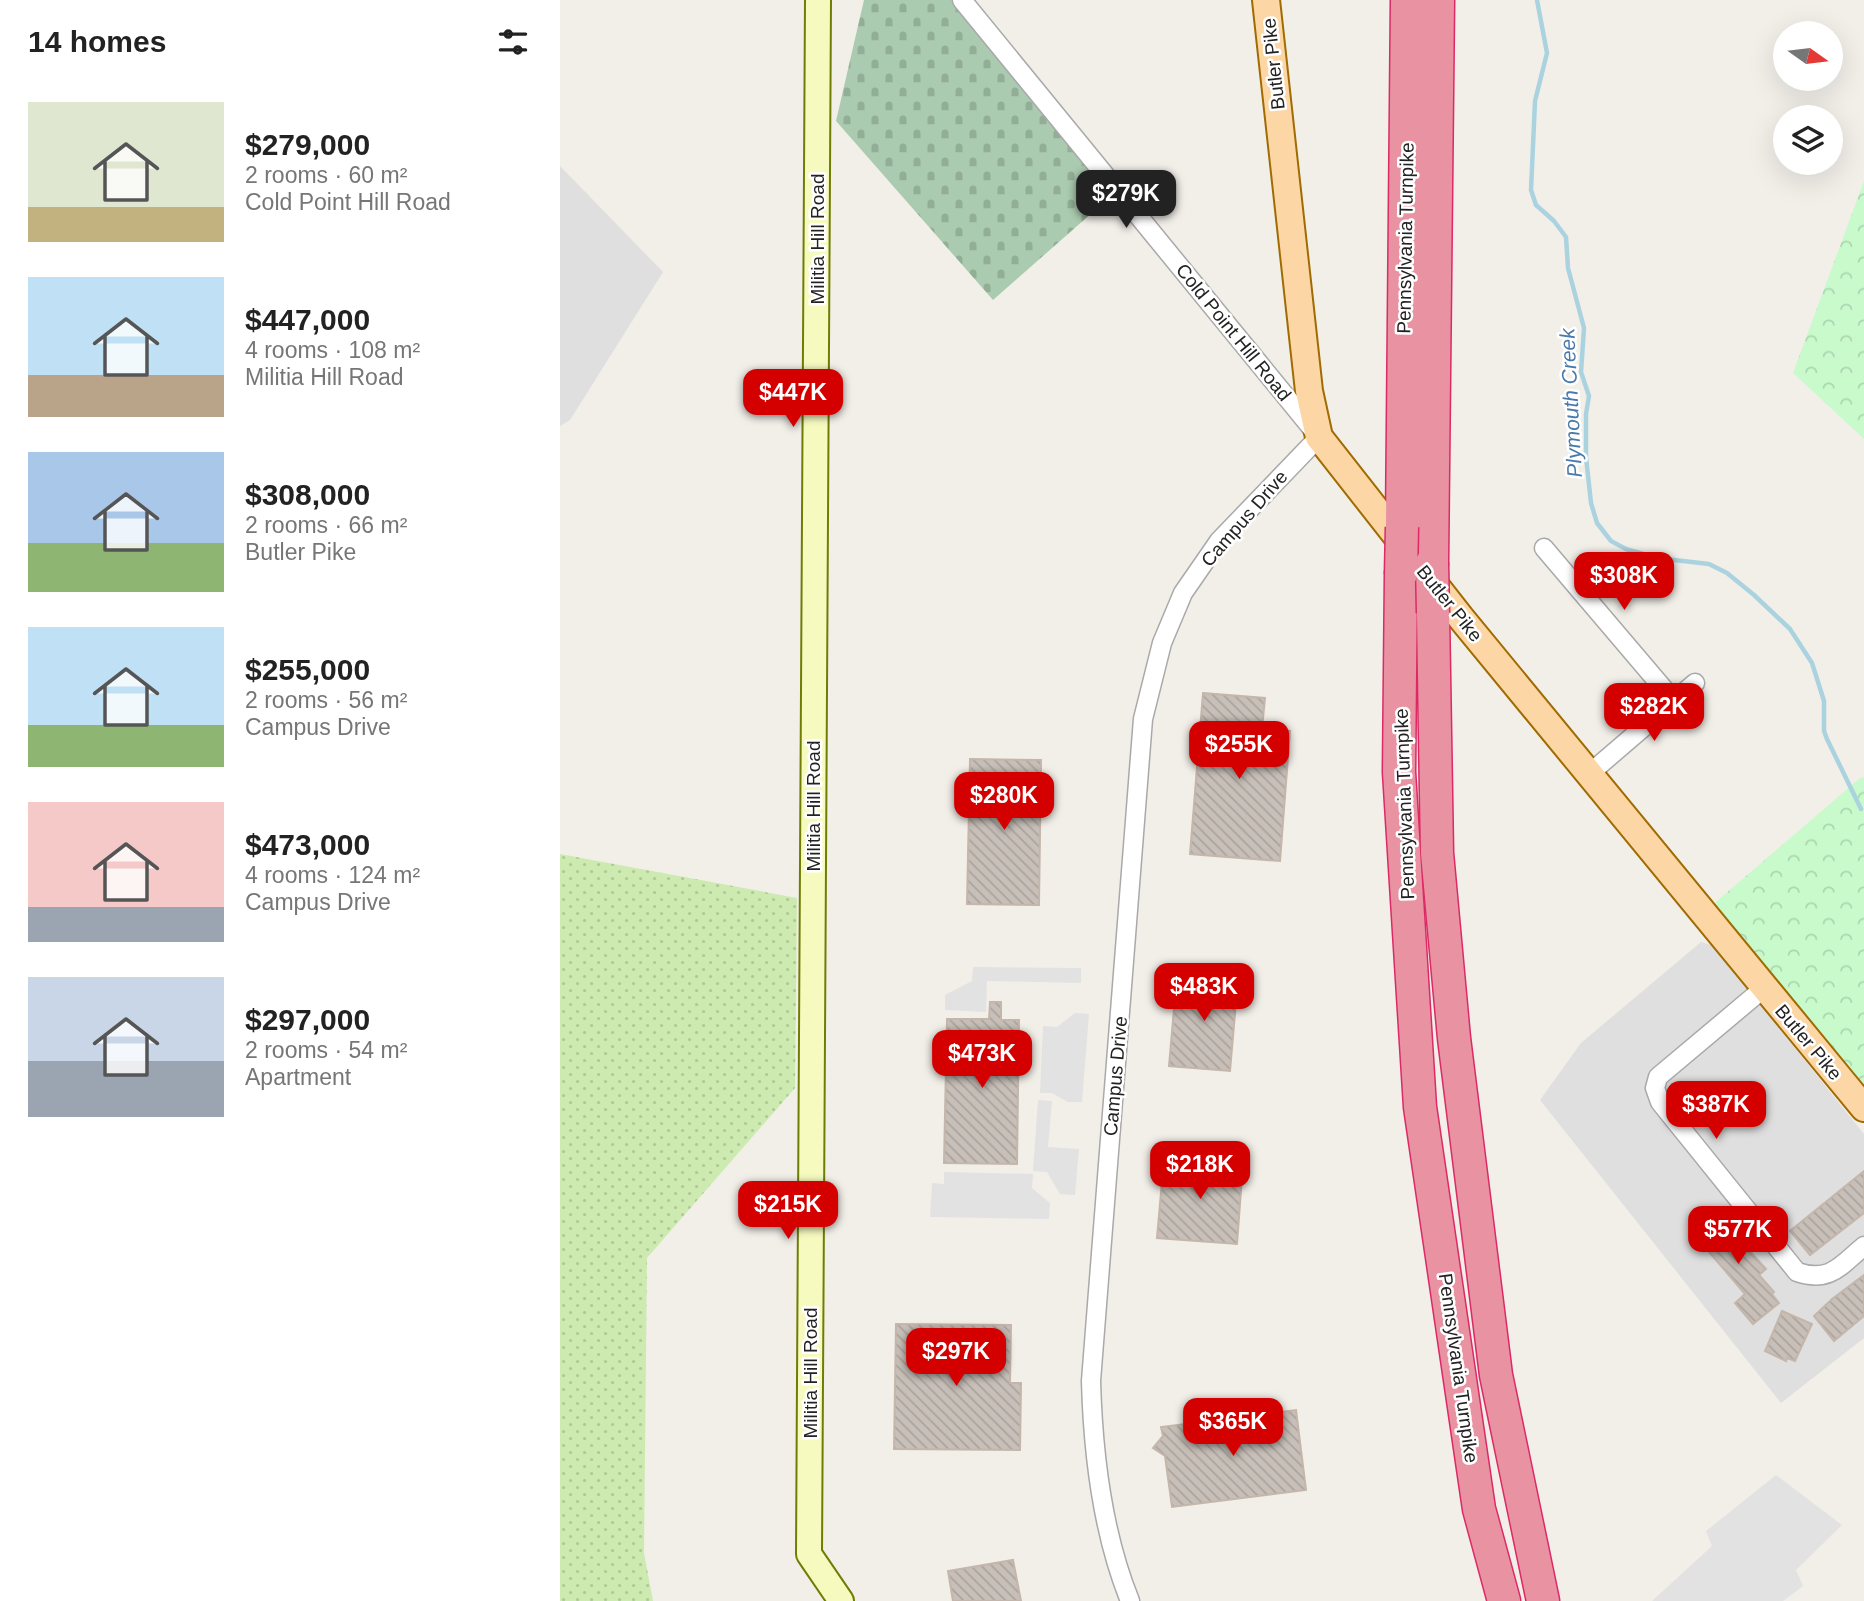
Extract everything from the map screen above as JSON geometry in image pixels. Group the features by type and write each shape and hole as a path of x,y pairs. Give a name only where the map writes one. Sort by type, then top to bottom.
{"highway":[{"name":"Pennsylvania Turnpike","path":"1407,0 1399,772 1420,1107 1479,1508 1504,1601"},
{"name":"Pennsylvania Turnpike","path":"1438,0 1432,564 1437,853 1454,1038 1496,1376 1543,1601"}],"main road":[{"name":"Butler Pike","path":"1266,0 1309,391 1319,437 1461,618 1864,1108"}],"street":[{"name":"Militia Hill Road","path":"818,0 809,1554 841,1601"},
{"name":"Cold Point Hill Road","path":"962,0 1319,437"},
{"name":"Campus Drive","path":"1130,1601 1115,1556 1097,1465 1091,1381 1143,719 1162,643 1183,593 1219,541 1319,437"},
{"path":"1544,548 1674,701"},
{"path":"1588,774 1695,683"},
{"path":"1764,988 1658,1077 1655,1088 1660,1102 1797,1272 1817,1277 1830,1274 1864,1246"}],"shaded area":[{"path":"560,166 663,272 570,420 560,426"},
{"path":"1701,942 1712,945 1864,1134 1864,1338 1781,1403 1540,1100 1581,1043"},
{"path":"973,967 1081,968 1081,983 987,981 986,1012 945,1010 945,995 972,981"},
{"path":"1075,1013 1089,1014 1082,1102 1068,1102 1052,1093 1040,1093 1043,1026 1057,1027"},
{"path":"1038,1100 1052,1101 1048,1147 1079,1149 1075,1195 1060,1194 1047,1172 1033,1171"},
{"path":"944,1172 1033,1174 1032,1188 1050,1203 1049,1219 930,1217 932,1183 944,1184"},
{"path":"1776,1475 1842,1525 1796,1570 1803,1586 1783,1601 1652,1601 1712,1546 1706,1531"}],"green space":[{"path":"864,0 963,0 1118,190 993,300 836,121"},
{"path":"1864,181 1864,439 1793,373"},
{"path":"1864,777 1864,1108 1703,913"},
{"path":"560,854 797,898 795,1088 647,1258 644,1553 653,1601 560,1601"}],"building":[{"path":"1203,693 1265,698 1262,729 1290,731 1280,861 1190,854"},
{"path":"970,759 1041,760 1039,905 967,904"},
{"path":"1177,974 1238,979 1230,1071 1169,1066"},
{"path":"990,1002 1001,1002 1001,1020 1019,1020 1017,1164 944,1163 947,1019 989,1019"},
{"path":"1164,1158 1243,1164 1237,1244 1157,1238"},
{"path":"1864,1171 1864,1213 1810,1255 1790,1231"},
{"path":"1717,1211 1726,1225 1766,1269 1759,1275 1774,1292 1772,1294 1779,1303 1753,1324 1735,1303 1745,1294 1692,1232"},
{"path":"1864,1275 1864,1316 1834,1341 1814,1316"},
{"path":"1782,1311 1812,1324 1795,1361 1787,1358 1786,1361 1765,1351"},
{"path":"896,1324 1011,1325 1010,1383 1021,1383 1020,1450 894,1449"},
{"path":"1296,1410 1306,1490 1172,1507 1165,1456 1153,1448 1163,1436 1161,1427"},
{"path":"1013,1560 1021,1601 953,1601 948,1571"}],"waterway":[{"name":"Plymouth Creek","path":"1537,0 1547,53 1535,101 1531,190 1536,205 1554,221 1566,237 1568,268 1584,328 1581,372 1589,396 1586,414 1586,457 1591,503 1597,523 1611,541 1626,549 1657,558 1709,564 1727,573 1790,629 1812,663 1824,701 1824,731 1861,809"}]}
